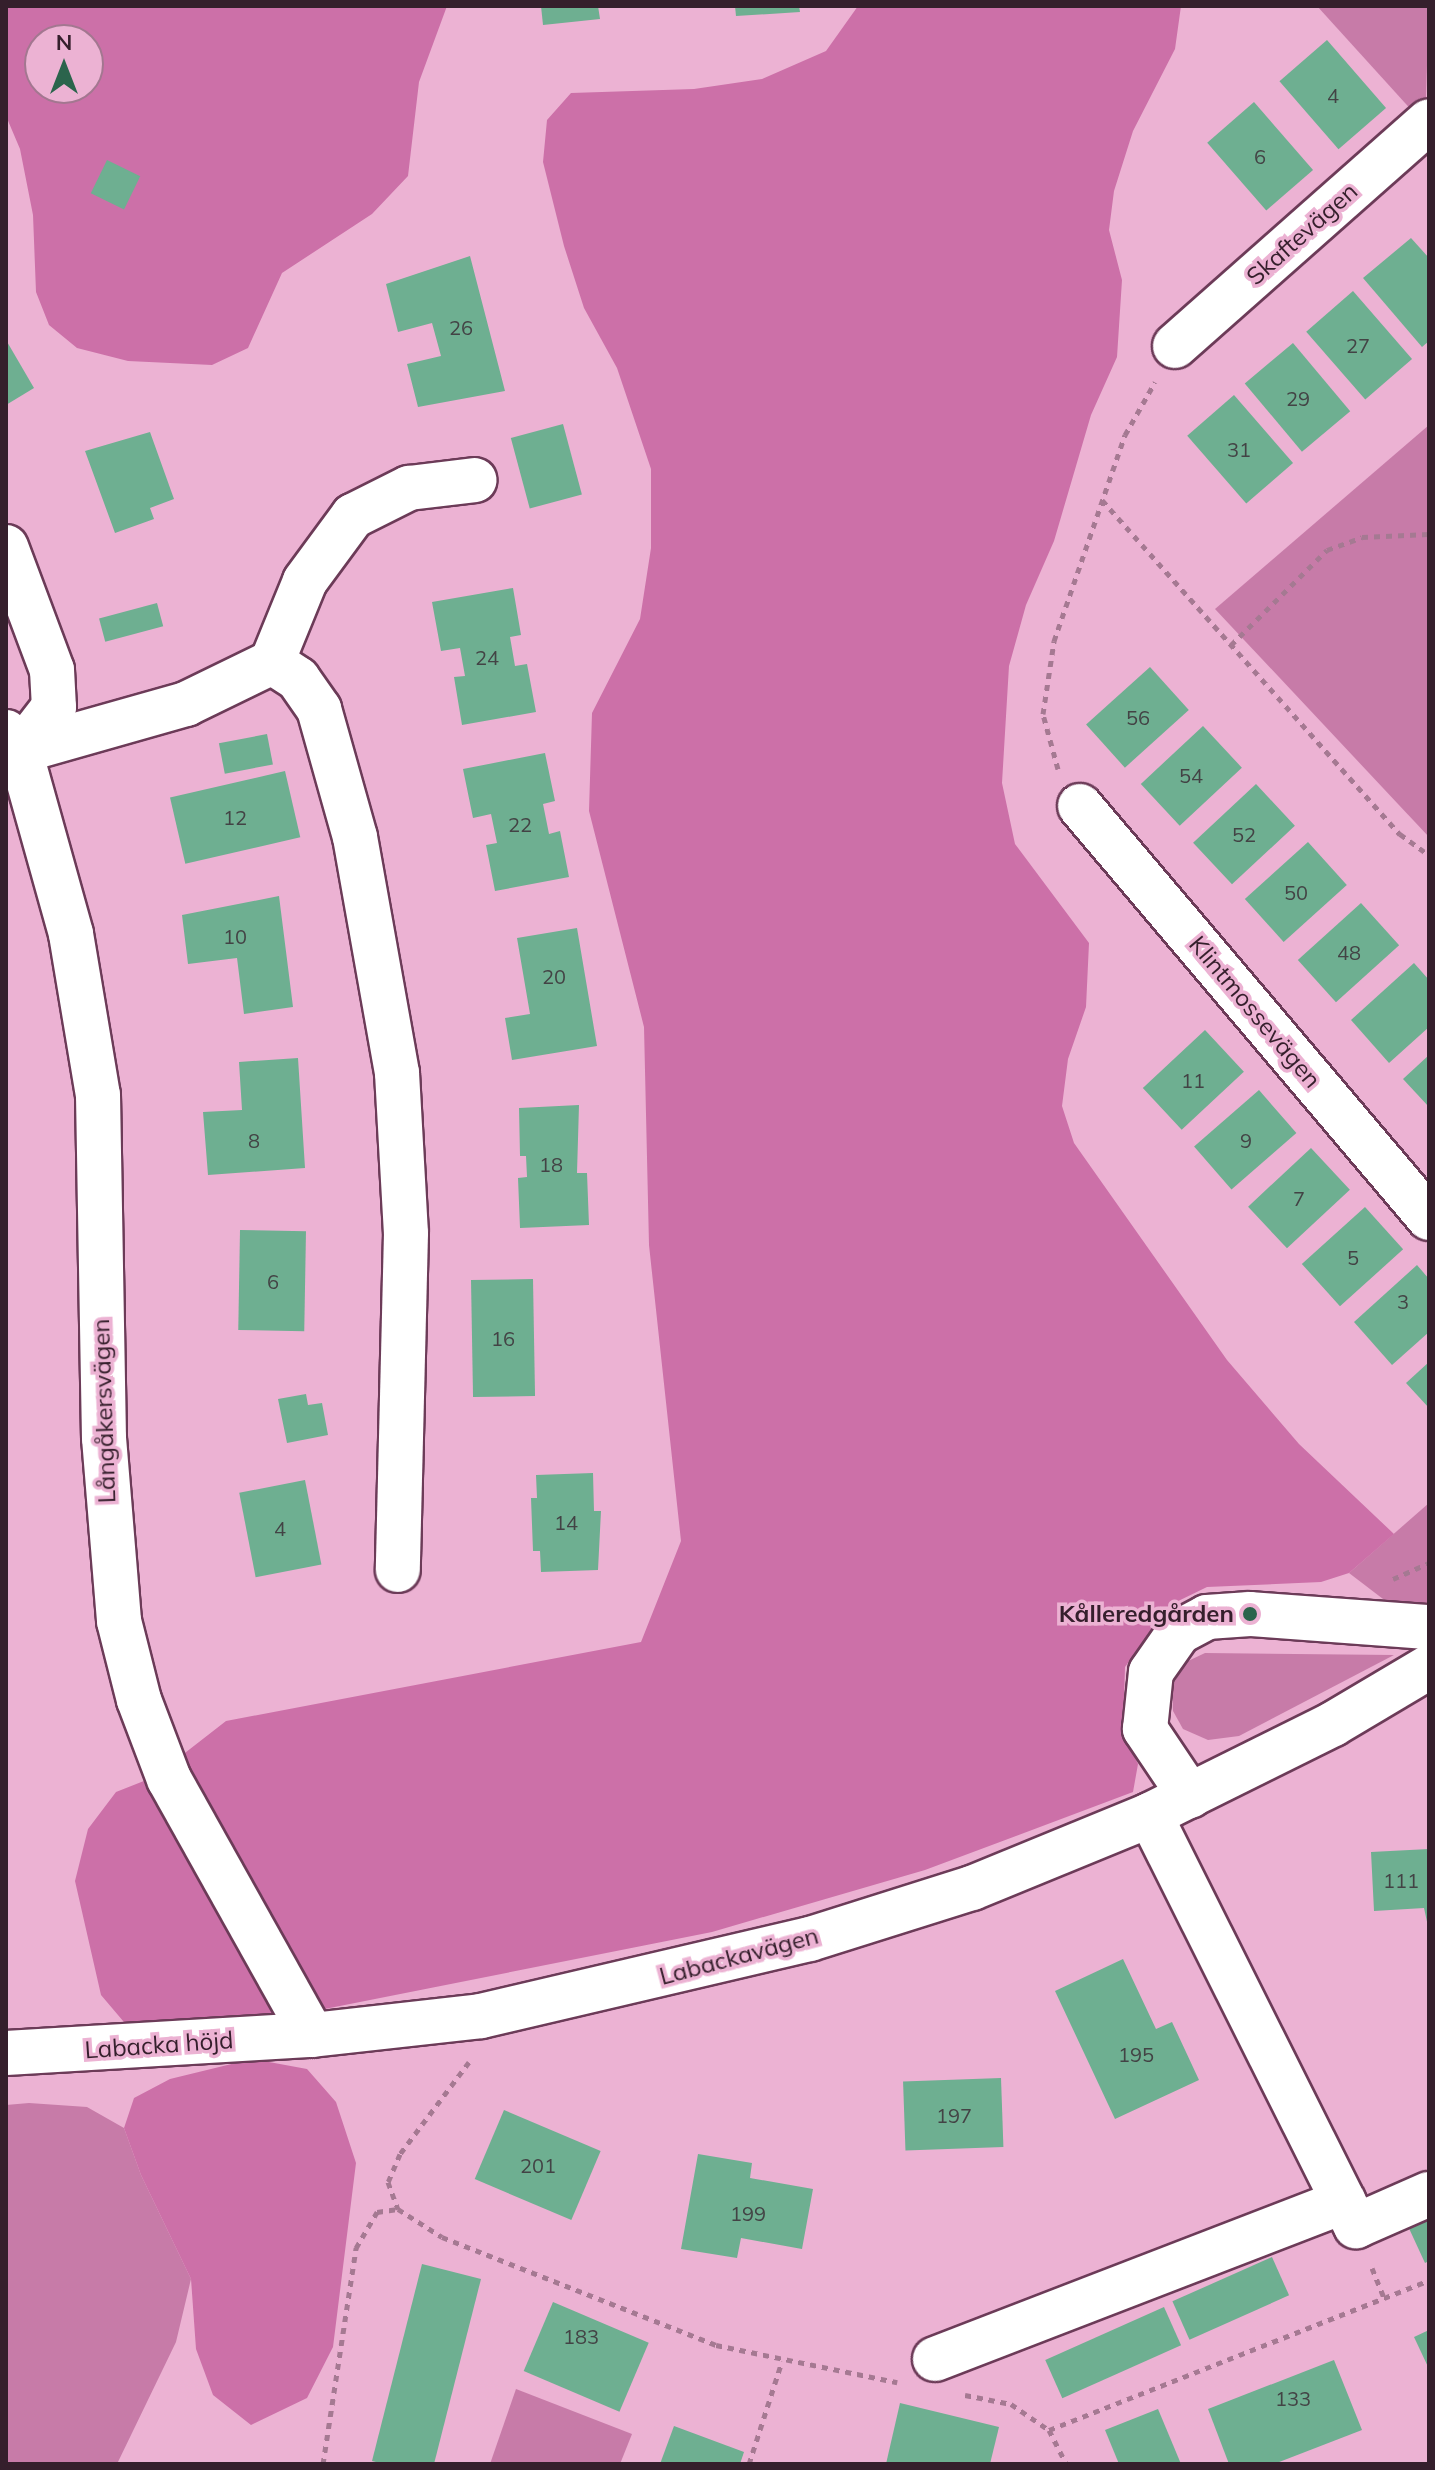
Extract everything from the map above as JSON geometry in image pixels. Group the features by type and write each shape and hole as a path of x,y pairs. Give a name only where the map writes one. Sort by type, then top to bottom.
{"street":[{"name":"Skaftevägen","path":"1175,346 1429,121"},
{"path":"13,742 186,704 272,662 305,581 353,516 409,488 475,480"},
{"path":"6,547 52,670 54,707 13,742"},
{"path":"272,662 298,679 319,709 355,837 395,1058 406,1233 405,1464 398,1570"},
{"name":"Långåkersvägen","path":"13,742 71,934 98,1095 104,1438 119,1621 139,1700 169,1779 312,2035"},
{"name":"Klintmossevägen","path":"1080,806 1429,1218"},
{"path":"1190,1796 1145,1729 1151,1672 1179,1632 1207,1617 1250,1614 1429,1627"},
{"name":"Labackavägen","path":"312,2035 481,2016 810,1939 972,1888 1190,1796 1333,1724 1429,1667"},
{"path":"1150,1815 1350,2213"},
{"name":"Labacka höjd","path":"6,2053 312,2035"},
{"path":"944,2376 1350,2213 1429,2194"}],"path":[{"path":"1080,806 1058,769 1043,714 1054,641 1125,435 1175,346"},
{"path":"1101,499 1400,834 1429,855"},
{"path":"1231,645 1327,550 1362,537 1429,534"},
{"path":"398,2209 388,2182 400,2154 432,2105 484,2045 481,2016"},
{"path":"323,2464 356,2248 377,2212 398,2209 456,2243 716,2345 782,2361 910,2384 914,2368 944,2376 1011,2404 1049,2430 1066,2464"},
{"path":"1049,2430 1429,2280"},
{"path":"749,2464 782,2361"}],"shaded area":[{"path":"6,6 447,6 419,82 408,176 372,214 282,273 248,348 212,365 128,361 77,348 49,325 36,292 33,215 20,149 6,116"},
{"path":"858,6 1181,6 1175,49 1133,131 1114,191 1109,230 1122,280 1117,357 1091,415 1054,541 1026,605 1009,666 1002,783 1015,844 1089,943 1086,1007 1068,1059 1062,1106 1074,1143 1227,1360 1299,1444 1394,1534 1349,1573 1321,1582 1207,1587 1170,1605 1125,1667 1123,1732 1138,1764 1133,1792 925,1870 712,1932 259,2022 129,2028 101,1995 75,1881 88,1829 116,1792 154,1777 226,1721 641,1642 681,1541 649,1245 644,1027 589,811 592,713 640,619 651,548 651,469 617,368 584,308 564,246 543,162 547,120 571,93 694,89 762,79 826,51"},
{"path":"1317,6 1429,6 1425,125"},
{"path":"1429,425 1429,837 1215,609"},
{"path":"1429,1503 1429,1604 1387,1602 1349,1573"},
{"path":"1205,1653 1394,1655 1239,1736 1208,1740 1183,1729 1173,1711 1172,1686 1186,1662"},
{"path":"252,2059 307,2069 336,2102 356,2163 333,2347 307,2398 251,2425 213,2395 196,2349 191,2279 141,2175 124,2128 134,2098 170,2079"},
{"path":"29,2103 87,2107 124,2128 141,2175 191,2279 176,2342 117,2464 6,2464 6,2105"},
{"path":"516,2389 632,2434 620,2464 490,2464"}],"building":[{"path":"541,6 598,6 600,19 543,25"},
{"path":"735,6 799,6 800,12 736,16"},
{"path":"1327,40 1386,108 1338,149 1279,81"},
{"path":"1254,102 1313,170 1266,211 1207,143"},
{"path":"107,160 140,176 124,209 91,193"},
{"path":"1411,238 1429,258 1429,341 1422,347 1363,278"},
{"path":"470,256 505,391 418,407 407,364 441,356 432,323 398,332 386,284"},
{"path":"1353,291 1412,359 1365,400 1306,332"},
{"path":"6,340 34,388 6,405"},
{"path":"1293,343 1350,411 1302,452 1245,383"},
{"path":"1234,395 1293,463 1246,504 1187,436"},
{"path":"563,424 582,495 530,508 511,438"},
{"path":"150,432 174,499 150,508 154,519 115,533 85,451"},
{"path":"513,588 521,635 510,637 515,666 527,664 536,712 462,725 454,677 465,676 460,648 441,651 432,602"},
{"path":"157,603 163,626 105,642 99,619"},
{"path":"1150,667 1189,710 1125,768 1086,725"},
{"path":"1203,726 1242,768 1180,826 1141,784"},
{"path":"267,734 273,764 225,774 219,743"},
{"path":"545,753 555,801 543,804 549,834 560,831 569,877 495,891 486,845 497,843 491,814 473,818 463,769"},
{"path":"285,771 300,837 185,864 170,798"},
{"path":"1256,784 1295,826 1232,884 1193,843"},
{"path":"1308,842 1347,885 1284,942 1245,899"},
{"path":"279,896 293,1007 244,1014 237,958 188,964 182,915"},
{"path":"1361,903 1399,945 1336,1002 1298,960"},
{"path":"577,928 597,1046 512,1060 505,1018 530,1014 517,938"},
{"path":"1414,963 1429,980 1429,1027 1389,1063 1351,1020"},
{"path":"1205,1030 1244,1072 1182,1130 1143,1088"},
{"path":"1429,1055 1429,1107 1403,1079"},
{"path":"298,1058 305,1168 208,1175 203,1112 242,1110 239,1062"},
{"path":"1259,1090 1296,1133 1231,1189 1194,1146"},
{"path":"579,1105 577,1173 587,1173 589,1225 520,1228 518,1178 527,1177 526,1156 520,1156 519,1108"},
{"path":"1311,1148 1350,1190 1287,1248 1248,1207"},
{"path":"1365,1207 1403,1249 1340,1306 1302,1264"},
{"path":"240,1230 306,1231 304,1331 238,1330"},
{"path":"1417,1265 1429,1279 1429,1332 1392,1365 1354,1322"},
{"path":"533,1279 535,1396 473,1397 471,1280"},
{"path":"1429,1362 1429,1408 1406,1383"},
{"path":"306,1394 308,1405 322,1403 328,1435 287,1443 278,1399"},
{"path":"593,1473 594,1511 601,1511 598,1570 541,1572 540,1551 533,1551 531,1498 537,1498 536,1475"},
{"path":"305,1480 321,1564 256,1577 239,1493"},
{"path":"1429,1849 1429,1931 1424,1908 1374,1911 1371,1852"},
{"path":"1123,1959 1156,2029 1172,2022 1199,2080 1115,2119 1055,1991"},
{"path":"1001,2078 1003,2147 905,2150 903,2081"},
{"path":"504,2110 601,2151 571,2220 475,2179"},
{"path":"698,2154 752,2163 750,2178 813,2189 802,2249 741,2238 737,2258 681,2249"},
{"path":"1429,2214 1429,2261 1425,2263 1407,2224"},
{"path":"1272,2257 1289,2295 1190,2340 1172,2301"},
{"path":"422,2264 481,2279 434,2464 384,2464 372,2461"},
{"path":"553,2302 649,2343 619,2412 524,2371"},
{"path":"1164,2307 1181,2345 1062,2398 1045,2360"},
{"path":"1429,2330 1429,2369 1414,2337"},
{"path":"1334,2360 1362,2430 1274,2464 1229,2464 1208,2409"},
{"path":"900,2403 999,2427 990,2464 886,2464"},
{"path":"1158,2409 1181,2464 1119,2464 1105,2430"},
{"path":"674,2426 744,2452 740,2464 660,2464"}],"place":[{"name":"Kålleredgården","path":"1250,1614"}]}
